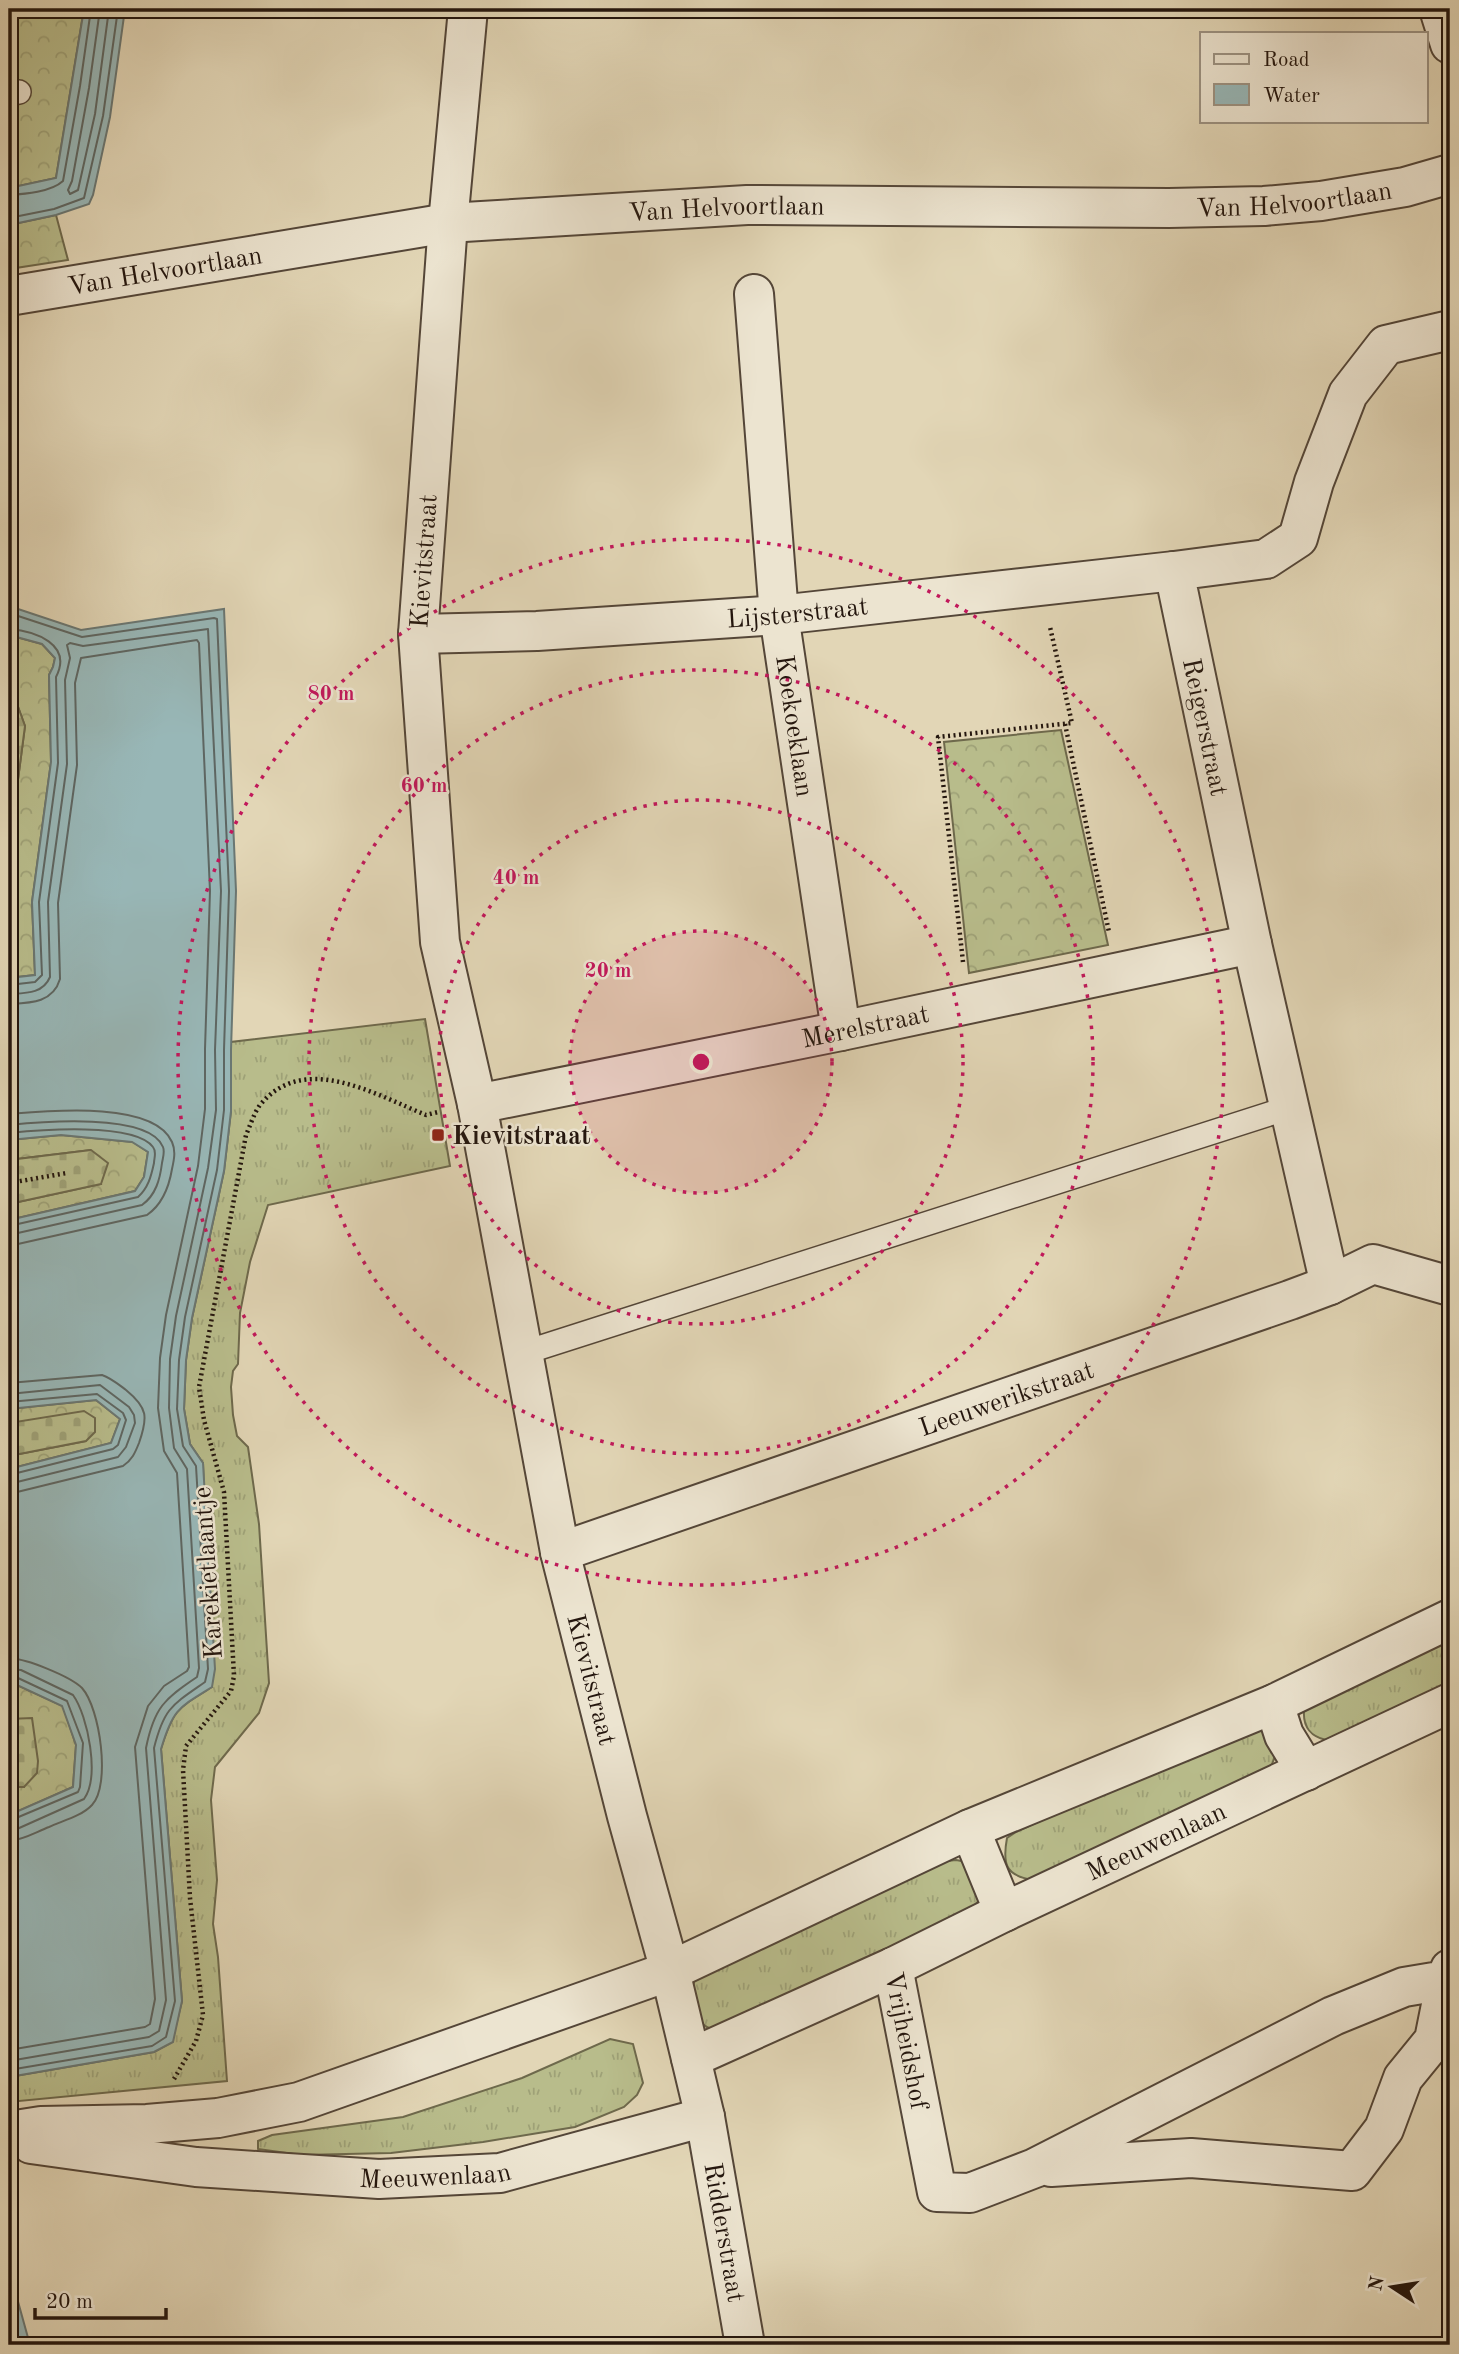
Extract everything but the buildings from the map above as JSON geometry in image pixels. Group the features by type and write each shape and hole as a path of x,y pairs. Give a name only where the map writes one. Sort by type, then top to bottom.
{"street":[{"name":"Kievitstraat","path":"468,9 448,223 418,634 440,942 477,1104 560,1552 627,1816 670,1970"},
{"path":"1439,9 1450,44"},
{"name":"Van Helvoortlaan","path":"9,296 448,223 747,205 1169,208 1264,206 1321,201 1405,187 1450,174"},
{"name":"Koekoeklaan","path":"754,295 779,615 841,1031"},
{"path":"1174,571 1266,559 1298,538 1314,482 1348,394 1386,345 1450,330"},
{"name":"Lijsterstraat","path":"418,634 537,631 779,615 1174,571"},
{"name":"Reigerstraat","path":"1174,571 1252,944 1330,1285"},
{"name":"Merelstraat","path":"477,1104 967,1005 1252,944"},
{"name":"Leeuwerikstraat","path":"560,1552 1330,1285 1373,1264 1450,1286"},
{"path":"9,2131 41,2126 147,2124 218,2118 299,2102 670,1970 971,1829 1274,1704 1450,1619"},
{"name":"Meeuwenlaan","path":"893,1967 1004,1912 1450,1703"},
{"path":"1274,1704 1284,1735 1306,1771"},
{"path":"971,1829 1004,1912"},
{"name":"Vrijheidshof","path":"691,2058 893,1967 937,2192 970,2193 1035,2168 1333,2016 1404,1987 1448,1974 1434,2040 1402,2078 1384,2129 1352,2171 1191,2158 1035,2168"},
{"path":"670,1970 705,2117"},
{"name":"Meeuwenlaan","path":"9,2139 39,2146 196,2168 379,2179 500,2172 705,2117"},
{"name":"Ridderstraat","path":"705,2117 745,2345"}],"lane":[{"path":"523,1353 1291,1107"}],"path":[{"path":"967,1005 938,737 1072,723 1040,586"},
{"path":"1065,724 1118,972"},
{"name":"Karekietlaantje","path":"147,2124 197,2041 203,2015 190,1898 183,1770 186,1746 231,1691 234,1676 224,1492 204,1420 199,1387 246,1135 258,1107 275,1090 294,1082 316,1078 343,1081 426,1115 477,1104"},
{"path":"9,1183 67,1173"}],"green space":[{"path":"9,9 84,9 56,178 9,188"},
{"path":"56,215 68,260 9,269 9,225"},
{"path":"9,635 42,644 55,658 49,675 51,762 32,902 35,975 9,978 9,848 25,726 9,682"},
{"path":"9,682 25,726 9,848"},
{"path":"1061,730 1108,945 969,973 944,742"},
{"path":"425,1019 450,1166 268,1205 250,1262 240,1313 238,1364 233,1371 231,1387 233,1415 237,1436 248,1447 259,1524 269,1683 259,1713 215,1767 211,1800 217,1880 213,1924 227,2081 9,2102 9,2077 154,2052 172,2042 182,2001 161,1749 173,1717 184,1705 212,1687 203,1463 190,1444 184,1409 186,1360 192,1318 224,1171 231,1111 231,1042"},
{"path":"61,1135 133,1142 148,1152 144,1177 135,1191 9,1220 9,1204 101,1184 90,1150 9,1160 9,1140"},
{"path":"91,1150 108,1163 101,1184 9,1204 9,1160"},
{"path":"96,1400 120,1419 111,1443 9,1469 9,1456 86,1441 9,1423 9,1409"},
{"path":"84,1411 95,1418 95,1432 86,1441 9,1456 9,1423"},
{"path":"1450,1636 1450,1682 1326,1740 1309,1730 1304,1711"},
{"path":"15,1684 63,1706 76,1745 73,1787 10,1815 9,1787 24,1787 32,1719 9,1719 9,1685"},
{"path":"32,1718 37,1773 24,1787 9,1787 9,1719"},
{"path":"1256,1727 1266,1732 1276,1754 1265,1772 1034,1880 1017,1876 1008,1868 1005,1855 1007,1838 1016,1832 1243,1728"},
{"path":"947,1861 967,1862 981,1898 970,1911 714,2030 700,2022 692,2001 696,1977"},
{"path":"610,2039 633,2044 643,2083 637,2095 624,2107 575,2127 391,2153 301,2155 258,2149 258,2141 272,2135 403,2117 522,2078"}],"water":[{"path":"84,9 125,9 110,117 93,195 89,204 56,215 9,225 9,188 56,178"},
{"path":"9,606 81,630 224,609 236,891 231,1111 224,1171 192,1318 186,1360 184,1409 190,1444 203,1463 215,1669 212,1687 184,1705 173,1717 161,1749 182,2001 173,2042 154,2052 9,2077 9,1815 73,1787 76,1745 62,1706 15,1684 9,1685 9,1469 111,1443 120,1419 96,1400 9,1409 9,1220 135,1191 144,1177 148,1152 132,1142 61,1135 9,1140 9,978 35,975 32,902 51,762 49,675 55,658 42,644 9,635"},
{"path":"9,2269 30,2345 9,2345"}],"place":[{"name":"Kievitstraat","path":"438,1135"}]}
